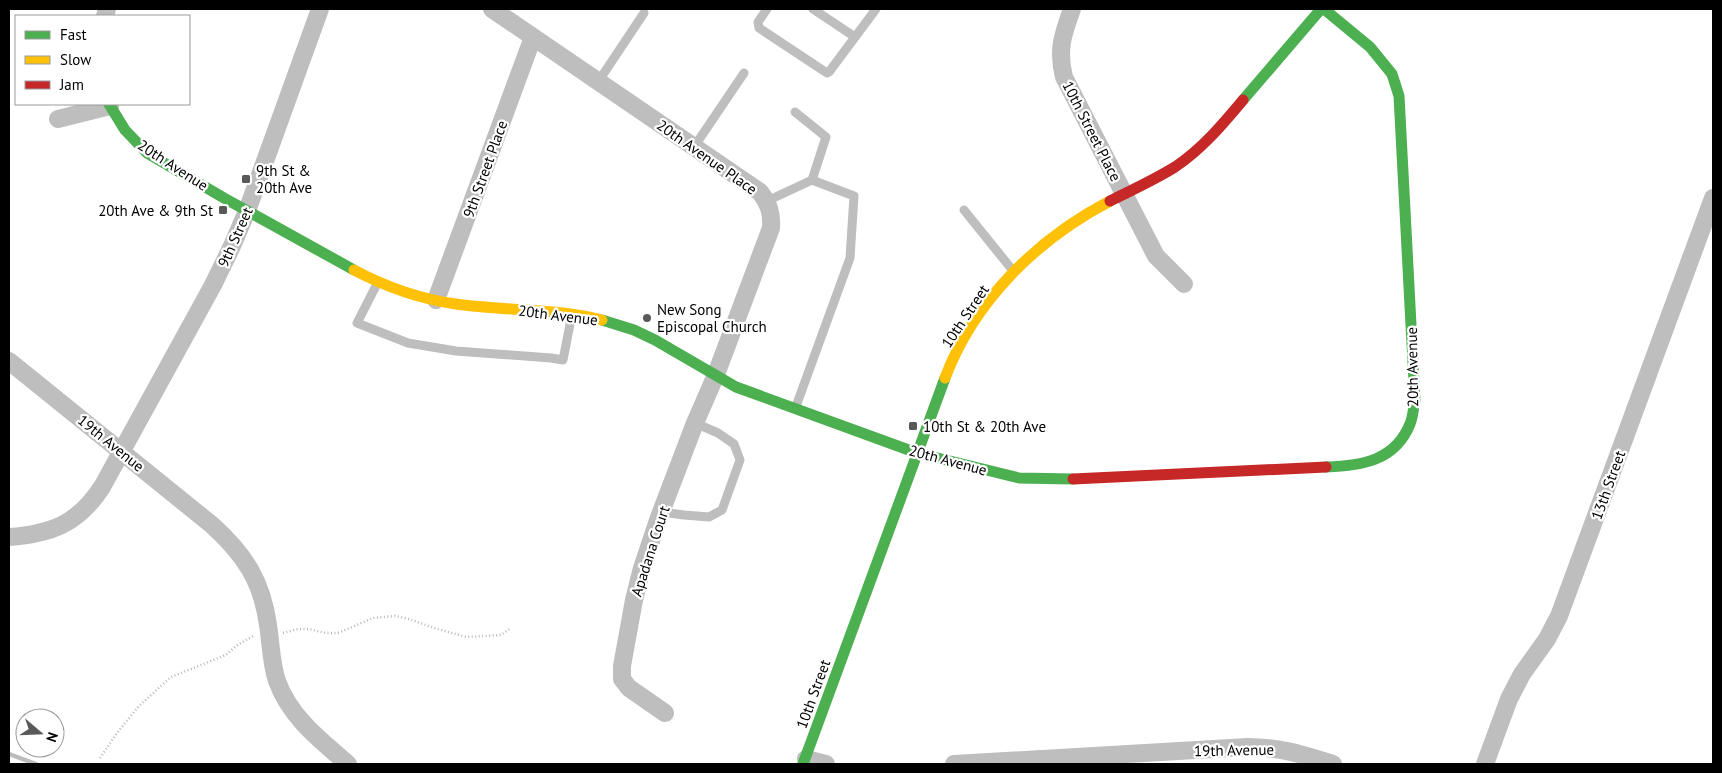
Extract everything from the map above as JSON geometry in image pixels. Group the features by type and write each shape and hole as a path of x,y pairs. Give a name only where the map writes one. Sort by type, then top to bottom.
{"street":[{"name":"9th Street","path":"9,537 33,535 49,531 67,523 83,512 102,488 213,285 248,211 320,9"},
{"name":"20th Avenue Place","path":"492,9 510,14 533,37 760,192 767,201 772,216 771,228 715,377"},
{"name":"10th Street Place","path":"1072,9 1061,44 1061,62 1064,77 1156,256 1184,284"},
{"name":"20th Avenue","path":"58,119 110,105 120,125 147,153 248,211 378,281 417,296 468,306 546,310 606,321 635,331 662,344 715,377 751,393 917,453 1019,478 1059,480 1353,466 1372,462 1397,446 1410,424 1415,401 1399,96 1392,74 1370,47 1323,9"},
{"name":"10th Street","path":"804,761 939,394 960,346 986,306 1015,272 1045,243 1087,214 1185,160 1201,147 1323,9"},
{"name":"9th Street Place","path":"436,300 533,37"},
{"name":"13th Street","path":"1485,764 1509,699 1522,674 1547,639 1559,616 1713,198"},
{"name":"19th Avenue","path":"9,362 212,525 235,547 258,582 265,604 272,660 278,682 287,702 309,730 348,764"},
{"name":"Apadana Court","path":"665,713 629,688 622,679 622,666 642,568 695,423 715,377"},
{"name":"19th Avenue","path":"954,764 1228,756 1271,747 1295,752 1333,764"},
{"path":"804,761 826,764"}],"lane":[{"path":"767,9 758,22 759,28 827,73 876,9"},
{"path":"813,9 855,37"},
{"path":"598,82 644,13"},
{"path":"694,147 744,73"},
{"path":"795,112 826,137 812,180"},
{"path":"767,201 812,180 854,196 850,258 795,410"},
{"path":"964,210 1015,272"},
{"path":"378,281 357,323 408,343 456,351 564,360 572,314"},
{"path":"662,512 709,517 722,510 740,460 734,444 718,433 695,423"}],"path":[{"path":"100,758 139,706 171,677 226,656 236,646 257,634 284,633 308,628 324,634 338,633 373,618 395,616 466,637 501,635 511,628"}],"waterway":[{"path":"9,754 36,764"}],"traffic: fast":[{"path":"1243,100 1321,9"},
{"path":"1324,9 1370,47 1392,74 1399,96 1415,401 1411,421 1404,436 1386,454 1364,463 1326,467"},
{"path":"110,105 125,130 147,153 354,270"},
{"path":"602,320 634,330 655,340 736,387 917,453 1019,478 1073,479"},
{"path":"803,764 945,378"}],"traffic: slow":[{"path":"945,378 957,350 973,323 1011,275 1033,253 1058,234 1083,216 1110,201"},
{"path":"354,270 404,292 443,302 566,313 602,320"}],"traffic: jam":[{"path":"1110,201 1159,176 1185,160 1212,136 1243,100"},
{"path":"1073,479 1326,467"}],"place":[{"name":"9th St & 20th Ave","path":"246,179"},
{"name":"20th Ave & 9th St","path":"223,210"},
{"name":"New Song Episcopal Church","path":"647,318"},
{"name":"10th St & 20th Ave","path":"913,426"}]}
